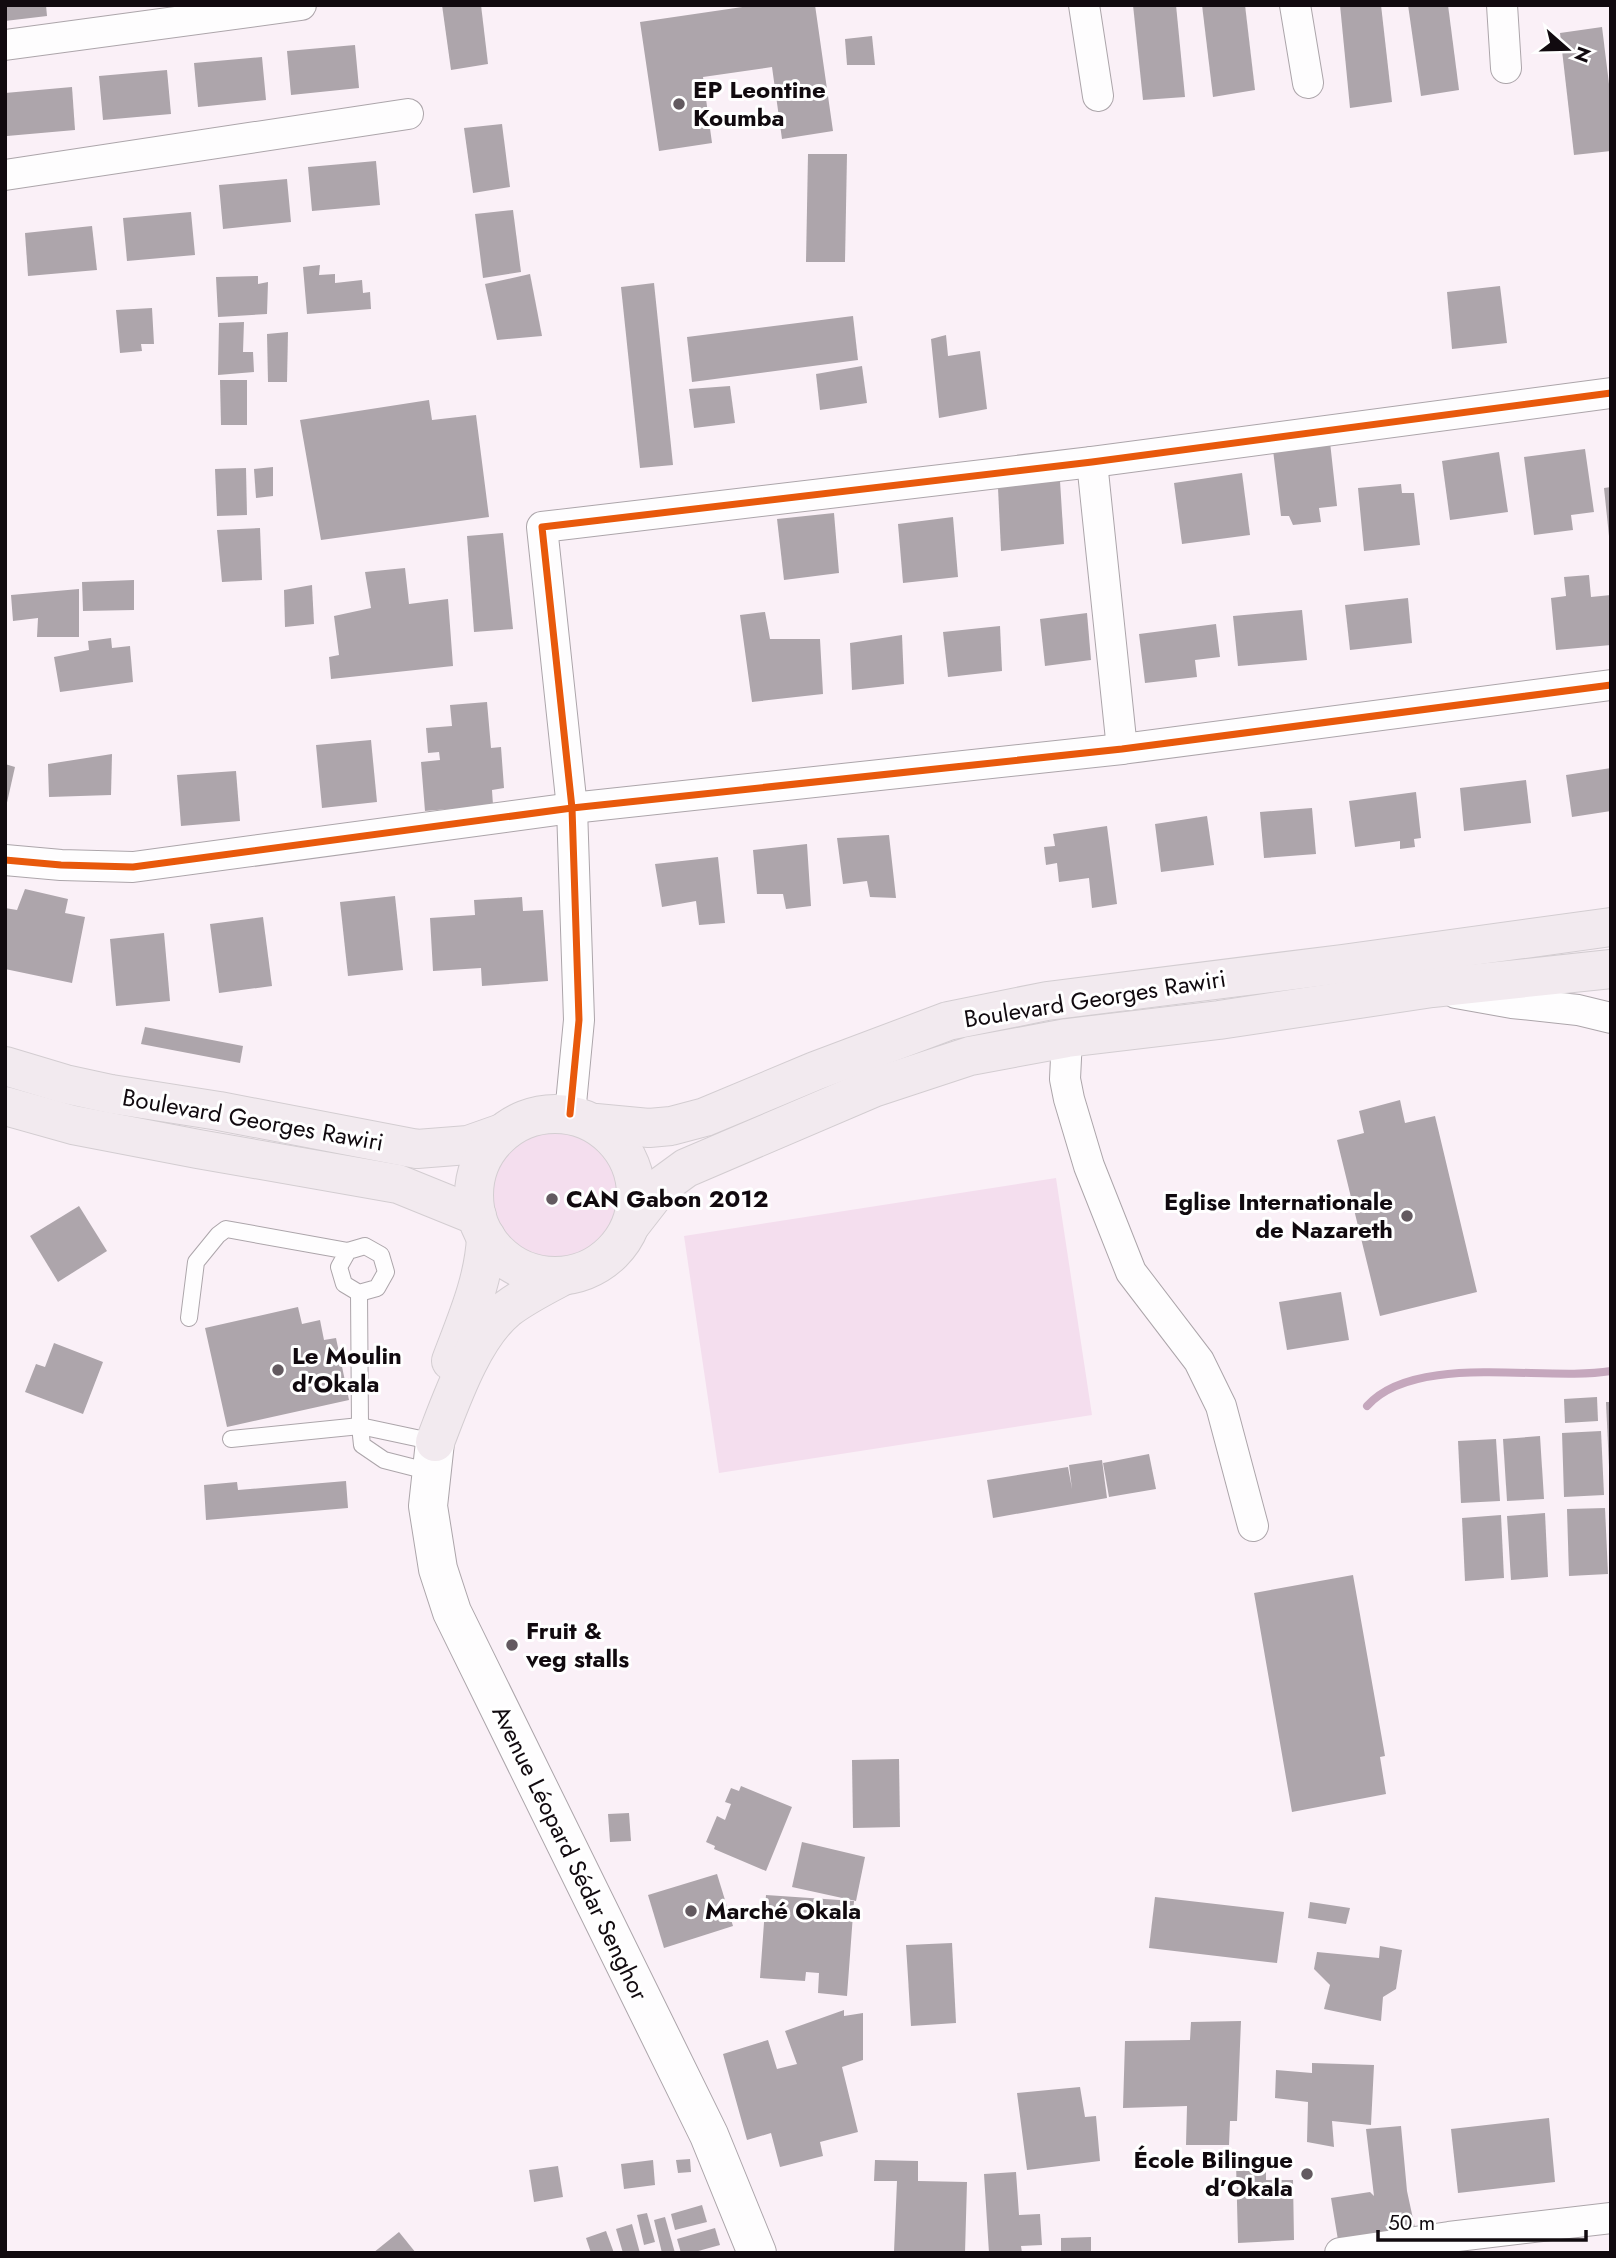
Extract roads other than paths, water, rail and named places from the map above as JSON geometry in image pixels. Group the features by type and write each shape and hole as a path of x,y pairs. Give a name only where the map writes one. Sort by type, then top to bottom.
{"main road":[{"name":"Boulevard Georges Rawiri","path":"583,1119 649,1128 671,1126 705,1117 815,1071 948,1021 1033,1003 1611,927"},
{"name":"Boulevard Georges Rawiri","path":"632,1223 660,1186 686,1168 873,1088 970,1056 1067,1038 1219,1020 1432,988 1611,969"},
{"name":"Boulevard Georges Rawiri","path":"5,1066 111,1094 417,1149 468,1145 502,1133"},
{"name":"Boulevard Georges Rawiri","path":"5,1106 74,1125 398,1184 481,1227"},
{"path":"545,1113 583,1119 618,1142 632,1167 637,1195 632,1223 621,1243 605,1259 585,1271 563,1276 543,1286 505,1311 457,1382 433,1457 438,1402 485,1262 474,1194 478,1171 487,1150 502,1133 534,1116 545,1113"},
{"path":"481,1227 500,1255 519,1268 540,1275 563,1276"}],"street":[{"path":"5,45 300,5"},
{"path":"1084,5 1098,96"},
{"path":"1295,5 1308,83"},
{"path":"1502,5 1506,68"},
{"path":"5,175 408,114"},
{"path":"583,1119 572,808 542,527 1092,462 1611,393"},
{"path":"1092,462 1122,748"},
{"path":"5,860 133,867 572,808 1122,748 1611,685"},
{"path":"1432,988 1513,1003 1578,1010 1611,1018"},
{"path":"1067,1038 1065,1079 1089,1166 1131,1272 1199,1361 1221,1406 1253,1526"},
{"name":"Avenue Léopard Sédar Senghor","path":"433,1457 428,1506 438,1569 452,1612 709,2136 757,2253"},
{"path":"1340,2253 1611,2218"}],"lane":[{"path":"189,1318 196,1262 226,1228 348,1251 365,1246 381,1255 386,1272 377,1288 359,1293 344,1284 339,1267 348,1251"},
{"path":"359,1293 362,1446 384,1460 433,1457"},
{"path":"231,1439 360,1426 433,1457"}],"waterway":[{"path":"1367,1406 1389,1389 1416,1379 1448,1374 1611,1371"}],"place":[{"name":"EP Leontine Koumba","path":"679,104"},
{"name":"CAN Gabon 2012","path":"552,1199"},
{"name":"Eglise Internationale de Nazareth","path":"1407,1216"},
{"name":"Le Moulin d'Okala","path":"278,1370"},
{"name":"Fruit & veg stalls","path":"512,1645"},
{"name":"Marché Okala","path":"691,1911"},
{"name":"École Bilingue d’Okala","path":"1307,2174"}]}
